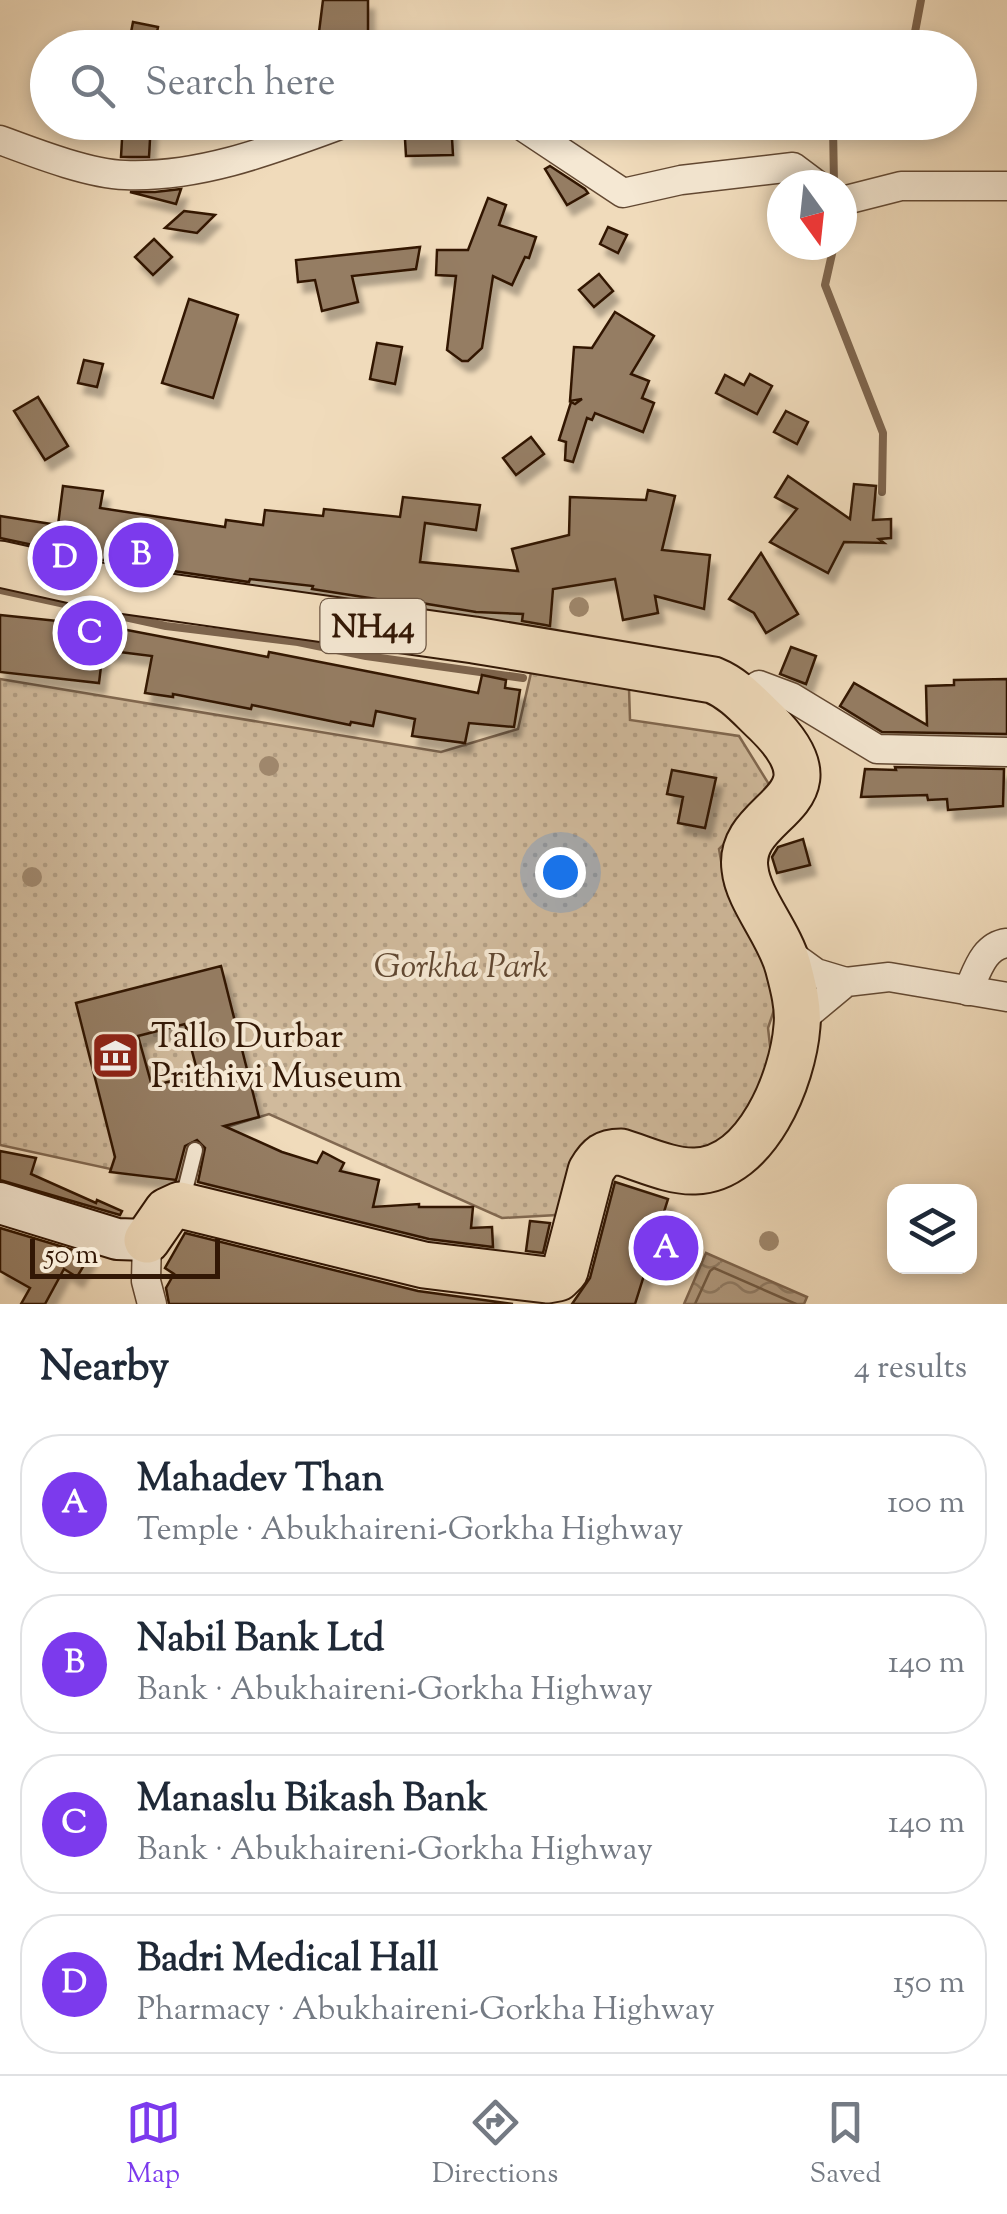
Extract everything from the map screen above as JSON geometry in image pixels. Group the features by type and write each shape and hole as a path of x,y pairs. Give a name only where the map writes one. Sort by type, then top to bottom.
{"main road":[{"name":"NH44","path":"0,564 113,589 474,640 714,680 732,688 791,752 796,788 786,804 754,832 744,866 748,884 782,949 798,1022 773,1112 755,1138 736,1154 713,1168 692,1172 621,1152 599,1158 591,1171 565,1271 558,1278 547,1280 424,1265 180,1205"},
{"path":"146,1240 167,1212 180,1205"}],"street":[{"path":"0,140 124,176 196,169 261,154 299,140"},
{"path":"543,140 623,193 682,180 792,167 796,170"},
{"path":"857,198 900,186 1007,186"},
{"path":"741,698 759,685 791,697 877,749 1007,752"},
{"path":"968,991 985,955 998,944 1007,943"},
{"path":"782,949 816,973 846,982 889,977 1007,997"},
{"path":"798,1022 846,982"},
{"path":"0,1203 117,1239 146,1240 146,1280 152,1304"}],"lane":[{"path":"180,1205 195,1150"}],"green space":[{"name":"Gorkha Park","path":"531,673 629,688 630,720 739,736 775,794 719,849 726,890 748,922 779,995 768,1028 772,1063 744,1119 704,1158 590,1137 557,1215 502,1218 269,1114 130,1157 115,1170 0,1145 0,679 441,752 518,729"}],"water":[{"path":"706,1253 807,1297 804,1304 684,1304"}],"building":[{"path":"323,0 368,0 368,30 319,30"},
{"path":"133,22 158,27 157,30 131,30"},
{"path":"122,140 150,140 149,157 121,157"},
{"path":"405,140 452,140 453,155 406,156"},
{"path":"550,166 588,193 567,205 545,169"},
{"path":"181,189 176,204 130,192 155,192"},
{"path":"488,198 506,205 499,225 536,237 529,258 525,257 512,285 493,276 482,348 468,361 462,361 447,350 456,276 436,275 437,250 468,250"},
{"path":"184,211 215,215 197,233 165,228"},
{"path":"608,227 627,235 618,253 600,244"},
{"path":"154,239 172,257 153,275 135,257"},
{"path":"420,247 416,269 352,276 358,302 322,311 315,280 298,282 296,260"},
{"path":"599,274 613,291 594,307 579,290"},
{"path":"189,299 238,315 213,398 162,383"},
{"path":"615,312 654,336 631,374 649,381 642,398 654,403 643,432 595,413 592,420 587,418 573,462 565,460 566,442 559,440 571,402 582,399 570,401 574,347 592,348"},
{"path":"377,343 402,347 395,384 370,379"},
{"path":"84,360 103,364 97,387 78,383"},
{"path":"750,374 772,386 757,414 716,393 725,375 744,385"},
{"path":"38,397 68,446 45,460 14,411"},
{"path":"786,411 808,422 797,444 774,432"},
{"path":"531,437 544,454 516,475 503,458"},
{"path":"788,476 850,519 854,484 876,486 873,520 891,519 891,538 879,539 884,543 844,542 828,573 770,542 797,509 775,497"},
{"path":"63,486 103,491 100,508 225,527 226,520 263,525 265,510 323,516 324,509 400,517 403,497 480,505 476,530 425,523 420,562 518,571 512,549 569,535 570,497 646,500 648,490 675,496 662,550 710,555 704,609 655,596 658,613 623,620 615,579 553,589 550,626 522,621 523,614 476,612 409,601 408,604 312,589 313,586 250,579 249,582 118,563 0,538 0,516 58,525"},
{"path":"761,553 798,614 766,633 754,613 729,599"},
{"path":"0,615 106,626 268,657 269,652 478,693 482,675 506,680 505,688 520,690 514,727 469,723 465,743 412,736 415,719 376,711 373,726 351,722 350,725 252,705 251,709 173,694 145,693 152,656 103,650 99,683 0,672"},
{"path":"791,647 816,656 806,684 780,674"},
{"path":"1007,679 1007,734 882,732 840,706 854,683 927,725 926,686 954,685 954,680"},
{"path":"895,767 1004,769 1003,806 948,810 947,799 928,800 927,795 861,797 865,769 896,770"},
{"path":"672,770 716,778 705,828 678,823 683,797 667,794"},
{"path":"803,839 810,865 777,873 772,857 778,847"},
{"path":"221,966 259,1117 224,1126 317,1163 323,1152 344,1163 340,1171 379,1180 373,1207 473,1207 471,1228 492,1227 493,1247 429,1239 198,1182 205,1148 197,1140 185,1146 176,1180 110,1172 115,1157 76,1003","holes":["185,1024 198,1074 152,1086 138,1036"]},
{"path":"0,1151 36,1158 31,1174 122,1211 120,1215 0,1180"},
{"path":"615,1182 668,1199 635,1304 572,1304 590,1278"},
{"path":"530,1221 550,1223 543,1253 526,1251"},
{"path":"0,1228 90,1255 77,1277 64,1269 45,1304 21,1304 30,1288 0,1271"},
{"path":"185,1233 418,1291 513,1304 169,1304 166,1288 174,1274 165,1268"}],"waterway":[{"path":"915,30 921,0"},
{"path":"833,140 834,170"},
{"path":"831,260 825,285 883,433 882,492"},
{"path":"0,590 166,626 298,642 366,656 523,678"}],"place":[{"name":"Nabil Bank Ltd","path":"141,555"},
{"name":"Badri Medical Hall","path":"65,558"},
{"name":"Manaslu Bikash Bank","path":"90,633"},
{"name":"Tallo Durbar Prithivi Museum","path":"116,1055"},
{"name":"Mahadev Than","path":"666,1248"}]}
